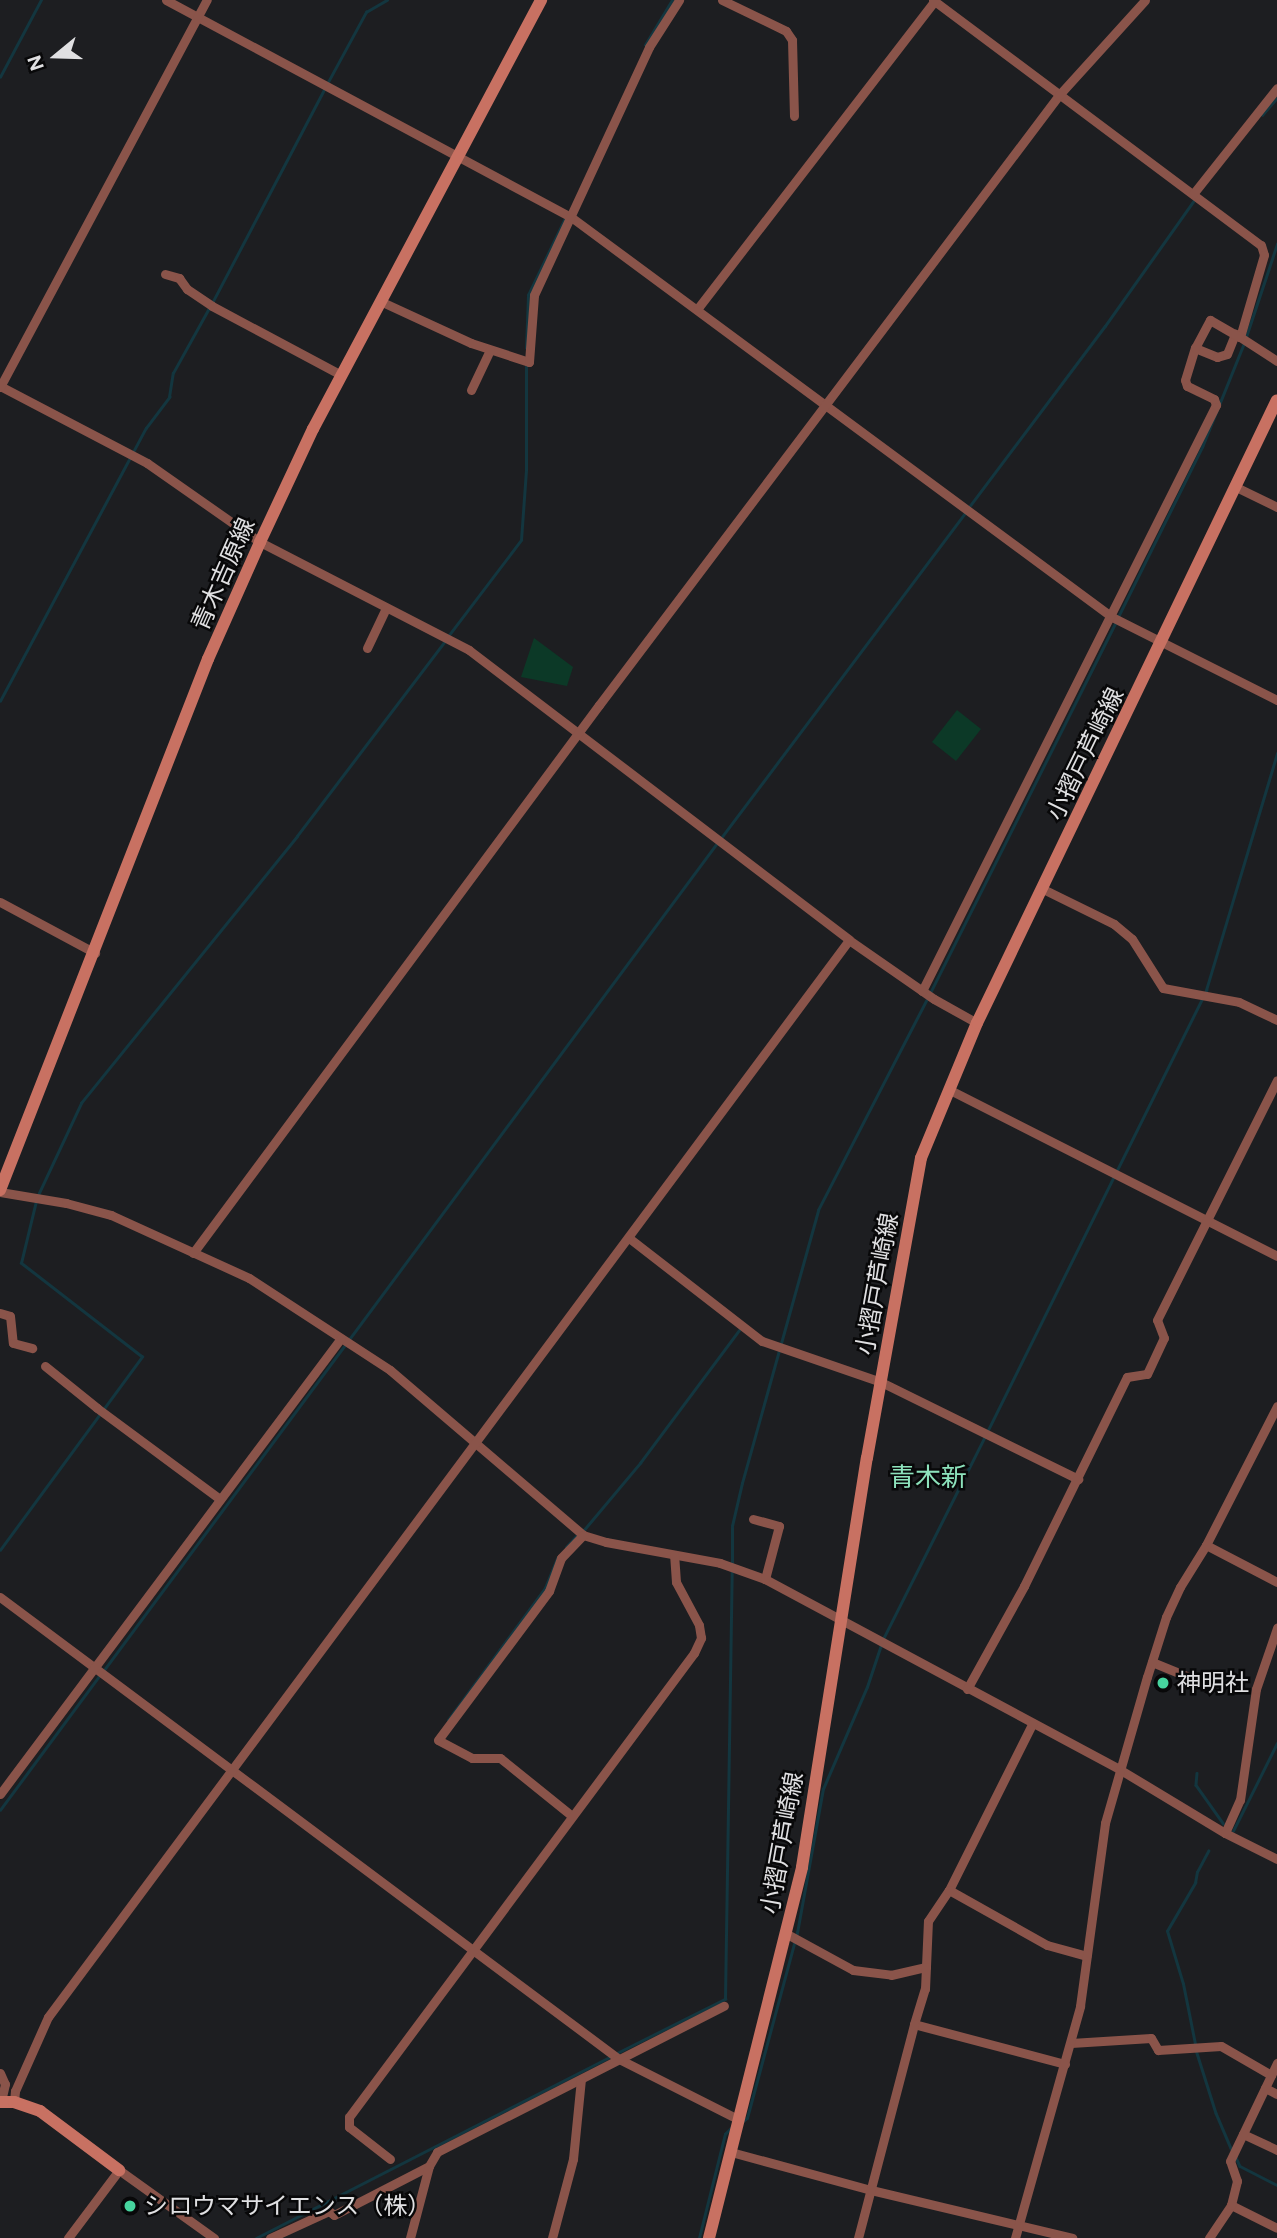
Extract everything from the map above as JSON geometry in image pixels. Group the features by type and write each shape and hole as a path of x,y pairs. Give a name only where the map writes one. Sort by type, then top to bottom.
{"main road":[{"name":"青木吉原線","path":"0,1191 208,659 261,542 341,375 541,0"},
{"name":"小摺戸芦崎線","path":"709,2238 802,1867 840,1620 922,1158 977,1023 1277,400"},
{"path":"5,2102 40,2111 118,2170"}],"street":[{"path":"166,0 571,217 698,308 1112,617 1277,700"},
{"path":"207,0 0,387 147,463 261,542 469,650 849,940 922,991 977,1023"},
{"path":"380,301 490,350 529,362 534,295 649,47 679,0"},
{"path":"722,0 786,31 792,40 794,116"},
{"path":"193,1253 1059,95 1111,34 1145,0"},
{"path":"698,308 934,1 1261,245 1264,255 1237,335 1227,354 1217,357 1195,348"},
{"path":"1193,194 1277,88"},
{"path":"166,274 179,278 187,289 212,306 341,375"},
{"path":"922,991 1112,617 1216,405 1214,399 1187,386 1185,380 1195,348 1210,320 1277,361"},
{"path":"471,390 490,350"},
{"path":"1236,486 1277,507"},
{"path":"367,648 386,608"},
{"path":"1043,889 1114,924 1132,939 1163,988 1239,1002 1277,1020"},
{"path":"0,902 95,953"},
{"path":"5,2102 15,2091 48,2017 849,940"},
{"path":"967,1689 1078,1479 1128,1377 1147,1374 1164,1338 1157,1320 1277,1080"},
{"path":"948,1089 1277,1256"},
{"path":"0,1191 66,1203 111,1215 249,1278 390,1370 583,1535 720,1563 765,1578 1119,1769 1225,1833 1277,1858"},
{"path":"629,1238 762,1341 881,1382 1078,1479"},
{"path":"0,1313 10,1316 13,1343 32,1348"},
{"path":"0,1794 341,1338"},
{"path":"45,1366 220,1499"},
{"path":"1015,2238 1071,2043 1087,1956 1105,1823 1152,1662 1180,1587 1206,1545 1277,1406"},
{"path":"753,1519 779,1526 765,1578"},
{"path":"572,1816 500,1758 472,1758 438,1740 549,1591 561,1558 583,1535"},
{"path":"1206,1545 1277,1582"},
{"path":"390,2159 349,2127 349,2117 694,1653 701,1638 699,1625 676,1582 674,1555"},
{"path":"0,1597 619,2059 738,2119"},
{"path":"1225,1833 1240,1800 1256,1689 1277,1628"},
{"path":"1152,1662 1201,1682"},
{"path":"858,2238 925,1989 928,1920 949,1890 1032,1724"},
{"path":"949,1890 1047,1945 1087,1956"},
{"path":"787,1934 853,1970 891,1975 926,1967"},
{"path":"410,2238 429,2166 436,2152 724,2006"},
{"path":"914,2024 1065,2064"},
{"path":"1071,2043 1150,2038 1158,2050 1221,2046 1271,2075"},
{"path":"1209,2238 1231,2205 1237,2181 1230,2161 1277,2063"},
{"path":"0,2073 5,2084 5,2102"},
{"path":"552,2238 573,2159 581,2079"},
{"path":"1265,2088 1277,2094"},
{"path":"1243,2134 1277,2150"},
{"path":"731,2152 871,2190 1072,2238"},
{"path":"270,2238 329,2211 334,2214 429,2166"},
{"path":"68,2238 118,2170 214,2238"},
{"path":"1231,2205 1277,2228"}],"green space":[{"path":"534,638 573,667 567,686 521,677"},
{"path":"957,710 981,729 956,761 932,742"}],"waterway":[{"path":"0,77 41,0"},
{"path":"328,82 366,12 387,0"},
{"path":"645,45 672,0"},
{"path":"212,303 325,88"},
{"path":"1262,115 1277,98"},
{"path":"969,507 1105,326 1195,199"},
{"path":"526,348 528,295 566,216"},
{"path":"1246,337 1277,244"},
{"path":"133,452 146,428 169,397 173,373 209,308"},
{"path":"1118,617 1202,447 1244,343"},
{"path":"449,635 521,540 526,470 526,362"},
{"path":"0,701 130,458"},
{"path":"721,838 965,513"},
{"path":"930,993 1115,623"},
{"path":"38,1195 81,1103 297,836 445,641"},
{"path":"988,1430 1206,990 1277,753"},
{"path":"104,1670 717,843"},
{"path":"732,1563 732,1526 742,1483 818,1210 927,999"},
{"path":"0,1550 142,1357 21,1263 36,1201"},
{"path":"583,1531 640,1463 740,1329"},
{"path":"743,2121 747,2118 797,1933 823,1789 867,1687 883,1639 985,1436"},
{"path":"566,1547 578,1534"},
{"path":"448,1720 545,1588 557,1558"},
{"path":"617,2053 725,1999 732,1570"},
{"path":"0,1810 100,1675"},
{"path":"1233,1831 1277,1743"},
{"path":"1197,1773 1196,1785 1223,1823"},
{"path":"1195,2044 1183,1984 1167,1931 1195,1883 1197,1872 1208,1851"},
{"path":"1196,2050 1216,2113 1231,2149"},
{"path":"256,2238 612,2056"},
{"path":"699,2238 725,2134 731,2128"},
{"path":"1235,2155 1240,2166 1277,2185"}],"place":[{"name":"神明社","path":"1163,1683"},
{"name":"シロウマサイエンス（株）","path":"130,2206"}],"district":[{"name":"青木新","path":"928,1478"}]}
